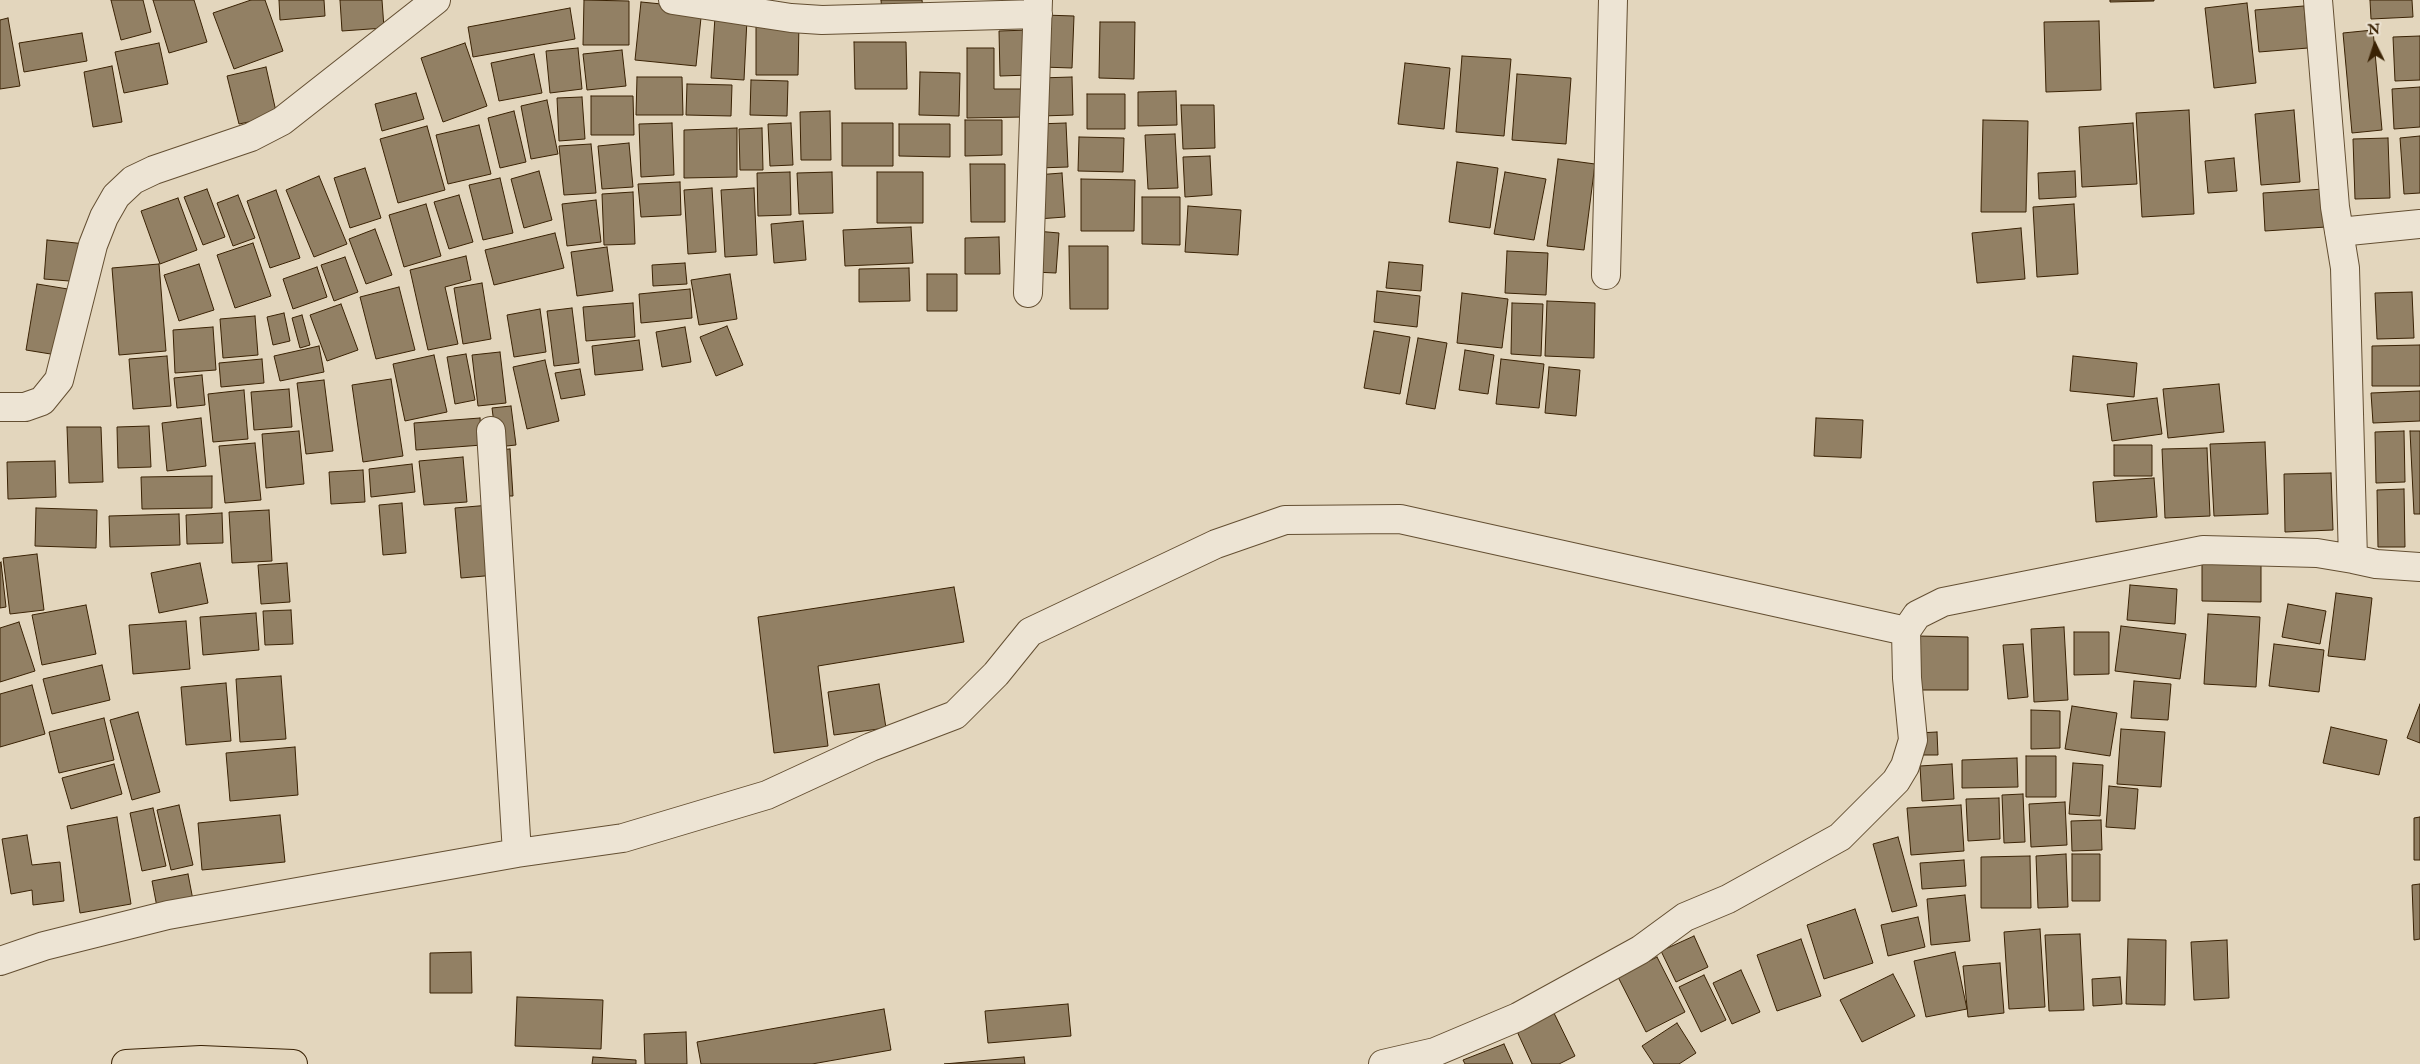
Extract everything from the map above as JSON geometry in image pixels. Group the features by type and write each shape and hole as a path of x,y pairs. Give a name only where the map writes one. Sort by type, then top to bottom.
{"main road":[{"path":"126,1064 201,1060 293,1064"}],"street":[{"path":"0,407 25,407 42,401 60,380 93,245 112,203 128,186 154,170 251,137 282,121 436,0"},
{"path":"673,0 791,18 822,20 1038,7 1028,293"},
{"path":"1606,275 1613,0"},
{"path":"2318,0 2339,232 2345,268 2353,559"},
{"path":"2339,232 2420,224"},
{"path":"491,431 517,853"},
{"path":"0,961 44,946 168,915 517,853 623,838 767,795 871,747 955,715 996,674 1030,632 1216,544 1285,520 1400,519 1906,631"},
{"path":"1383,1064 1435,1052 1518,1017 1640,950 1685,917 1728,899 1840,837 1896,781 1905,766 1913,740 1906,678 1906,631 1917,615 1943,602 2203,550 2317,552 2376,564 2420,567"}],"building":[{"path":"111,0 143,0 151,32 121,40"},
{"path":"153,0 194,0 207,42 169,53"},
{"path":"251,0 265,0 283,51 234,69 213,13"},
{"path":"279,0 324,0 325,16 280,20"},
{"path":"340,0 382,0 384,28 342,31"},
{"path":"584,0 629,1 629,45 583,45"},
{"path":"881,0 922,0 923,9 882,14"},
{"path":"2110,0 2154,0 2154,1 2110,2"},
{"path":"2370,0 2412,0 2413,17 2371,19"},
{"path":"641,2 702,8 696,66 635,60"},
{"path":"2247,3 2256,83 2214,88 2205,8"},
{"path":"2304,6 2308,48 2259,52 2255,10"},
{"path":"570,8 575,39 473,57 468,27"},
{"path":"1044,15 1074,16 1072,68 1042,67"},
{"path":"715,17 747,19 744,80 711,78"},
{"path":"8,18 20,86 0,89 0,20"},
{"path":"2099,21 2101,90 2046,92 2044,22"},
{"path":"756,22 799,22 798,75 756,75"},
{"path":"1100,22 1135,22 1134,79 1099,78"},
{"path":"1029,30 1030,75 1000,76 999,31"},
{"path":"2373,30 2382,130 2352,133 2343,33"},
{"path":"82,33 87,61 24,72 19,43"},
{"path":"2420,36 2420,80 2395,81 2393,37"},
{"path":"854,42 906,42 907,89 855,89"},
{"path":"159,43 168,84 124,93 115,52"},
{"path":"465,43 487,106 443,122 421,58"},
{"path":"578,48 582,89 550,93 546,51"},
{"path":"967,48 994,48 994,89 1023,89 1024,117 967,118"},
{"path":"622,50 626,86 587,90 583,54"},
{"path":"534,54 542,93 499,101 491,63"},
{"path":"1462,56 1511,59 1504,136 1456,132"},
{"path":"1405,63 1450,68 1444,129 1398,124"},
{"path":"112,66 122,122 93,127 84,72"},
{"path":"266,67 277,116 239,124 227,76"},
{"path":"920,72 960,73 959,116 919,115"},
{"path":"1517,74 1571,78 1566,144 1512,140"},
{"path":"637,77 682,77 683,115 636,115"},
{"path":"1072,77 1073,115 1041,116 1039,78"},
{"path":"751,80 788,81 787,116 750,115"},
{"path":"687,84 732,85 731,116 686,115"},
{"path":"2420,87 2420,127 2394,129 2392,89"},
{"path":"1176,91 1177,125 1138,126 1138,92"},
{"path":"416,93 424,119 382,131 375,104"},
{"path":"1087,94 1125,94 1125,129 1087,129"},
{"path":"591,96 633,96 634,135 591,135"},
{"path":"582,97 585,139 559,141 557,98"},
{"path":"547,100 558,154 531,159 521,106"},
{"path":"1181,105 1214,105 1215,148 1183,149"},
{"path":"2189,110 2194,214 2142,217 2136,113"},
{"path":"2294,110 2300,182 2261,185 2255,114"},
{"path":"514,111 526,162 500,168 488,118"},
{"path":"830,111 831,160 801,160 800,112"},
{"path":"965,120 1002,120 1002,155 965,156"},
{"path":"1983,120 2028,121 2026,212 1981,212"},
{"path":"672,123 674,175 641,177 639,124"},
{"path":"791,123 793,165 770,166 768,124"},
{"path":"842,123 893,123 893,166 842,166"},
{"path":"1066,123 1068,167 1038,168 1036,124"},
{"path":"2133,123 2137,184 2082,187 2079,127"},
{"path":"899,124 950,124 950,157 899,156"},
{"path":"479,125 491,174 448,184 436,135"},
{"path":"427,126 445,190 398,203 380,139"},
{"path":"737,128 737,177 684,178 684,130"},
{"path":"762,128 763,170 740,170 739,129"},
{"path":"1175,134 1178,188 1148,189 1145,135"},
{"path":"2420,136 2420,193 2404,194 2400,138"},
{"path":"1079,137 1124,138 1123,172 1078,171"},
{"path":"2388,138 2390,198 2355,199 2353,139"},
{"path":"629,143 633,187 602,189 598,146"},
{"path":"591,144 596,193 564,195 559,146"},
{"path":"1210,156 1212,195 1185,197 1183,157"},
{"path":"2234,158 2237,191 2208,193 2205,161"},
{"path":"1558,159 1595,164 1584,250 1547,246"},
{"path":"1457,162 1498,168 1490,228 1449,222"},
{"path":"970,164 1005,164 1005,222 971,222"},
{"path":"365,168 381,218 350,228 334,178"},
{"path":"539,171 552,220 524,228 511,179"},
{"path":"2075,171 2076,197 2039,199 2038,173"},
{"path":"790,172 791,215 758,216 757,173"},
{"path":"832,172 833,213 799,214 797,173"},
{"path":"877,172 923,172 923,223 877,223"},
{"path":"1505,172 1546,179 1534,240 1494,234"},
{"path":"1062,173 1065,217 1038,219 1036,175"},
{"path":"319,176 347,244 314,257 286,190"},
{"path":"500,178 513,233 483,240 469,185"},
{"path":"1081,179 1135,180 1134,231 1081,231"},
{"path":"680,182 681,215 641,217 638,184"},
{"path":"712,188 716,252 688,254 684,190"},
{"path":"754,188 757,255 725,257 721,190"},
{"path":"207,189 225,237 203,245 184,197"},
{"path":"2324,189 2326,227 2265,231 2263,193"},
{"path":"276,190 300,258 270,268 247,201"},
{"path":"633,192 635,244 604,245 602,194"},
{"path":"238,195 255,238 233,246 217,203"},
{"path":"459,195 473,242 449,249 434,202"},
{"path":"1142,197 1180,197 1180,245 1142,244"},
{"path":"178,198 197,250 160,264 141,211"},
{"path":"596,200 601,242 567,246 562,204"},
{"path":"426,204 441,256 404,267 389,215"},
{"path":"2074,204 2078,274 2037,277 2033,207"},
{"path":"1188,206 1241,210 1238,255 1185,252"},
{"path":"803,221 806,260 774,263 771,224"},
{"path":"911,227 913,263 845,266 843,230"},
{"path":"2021,228 2025,279 1977,283 1972,233"},
{"path":"375,229 392,275 366,284 349,239"},
{"path":"1036,231 1059,233 1056,273 1033,272"},
{"path":"555,233 564,268 494,285 485,250"},
{"path":"999,237 1000,274 965,274 965,238"},
{"path":"47,240 86,244 82,282 44,279"},
{"path":"253,243 271,296 235,308 217,255"},
{"path":"1069,246 1108,246 1108,309 1070,309"},
{"path":"607,247 613,291 577,296 571,252"},
{"path":"1507,251 1548,253 1546,295 1505,293"},
{"path":"466,256 471,280 445,287 458,344 428,350 410,270"},
{"path":"345,257 358,292 334,301 321,265"},
{"path":"1389,262 1423,265 1421,291 1386,288"},
{"path":"685,263 687,284 653,286 652,265"},
{"path":"159,264 166,351 119,355 112,268"},
{"path":"199,264 214,310 179,321 164,275"},
{"path":"317,267 327,297 293,309 283,279"},
{"path":"909,268 910,301 859,302 859,269"},
{"path":"730,274 737,319 699,325 691,280"},
{"path":"927,274 957,274 957,311 927,311"},
{"path":"482,283 491,339 463,344 454,288"},
{"path":"37,284 74,290 63,356 26,350"},
{"path":"399,287 415,350 376,359 360,297"},
{"path":"690,289 692,318 641,323 639,294"},
{"path":"1377,291 1420,296 1417,327 1374,322"},
{"path":"2412,292 2414,338 2377,339 2375,293"},
{"path":"1462,293 1508,299 1502,348 1457,343"},
{"path":"1547,301 1595,303 1594,358 1545,356"},
{"path":"633,303 635,337 586,341 583,307"},
{"path":"1512,303 1543,304 1541,356 1511,354"},
{"path":"341,304 358,350 327,361 310,315"},
{"path":"572,308 579,363 554,366 547,311"},
{"path":"540,309 546,352 514,357 507,315"},
{"path":"284,313 290,341 273,345 267,317"},
{"path":"302,315 310,345 300,348 292,318"},
{"path":"255,316 258,355 223,358 220,319"},
{"path":"727,326 743,365 716,376 700,337"},
{"path":"213,327 216,370 175,373 173,330"},
{"path":"685,327 691,362 662,367 656,332"},
{"path":"1374,331 1410,337 1400,394 1364,388"},
{"path":"1418,338 1447,343 1435,409 1406,404"},
{"path":"639,340 643,370 595,375 592,346"},
{"path":"2420,345 2420,386 2372,386 2372,346"},
{"path":"319,346 324,372 280,381 274,356"},
{"path":"1465,350 1494,355 1488,394 1459,390"},
{"path":"500,352 506,403 478,406 472,355"},
{"path":"466,354 475,400 455,404 447,357"},
{"path":"434,355 447,412 405,421 393,364"},
{"path":"167,356 171,406 133,409 129,359"},
{"path":"2073,356 2137,363 2134,397 2070,391"},
{"path":"262,359 264,383 221,387 219,363"},
{"path":"1501,359 1544,364 1539,408 1496,404"},
{"path":"545,360 559,421 527,429 513,367"},
{"path":"1549,367 1580,370 1576,416 1545,413"},
{"path":"580,369 585,395 561,399 555,373"},
{"path":"202,375 205,405 177,408 174,378"},
{"path":"391,379 403,456 363,462 352,385"},
{"path":"324,380 333,451 306,454 297,383"},
{"path":"2219,384 2224,432 2168,438 2163,389"},
{"path":"289,389 292,427 254,430 251,392"},
{"path":"244,390 248,439 213,442 208,394"},
{"path":"2420,391 2420,421 2373,423 2371,393"},
{"path":"2157,398 2162,434 2112,441 2107,404"},
{"path":"511,406 516,445 497,447 492,408"},
{"path":"201,418 206,466 167,471 162,423"},
{"path":"480,418 482,445 416,450 414,423"},
{"path":"1816,418 1863,420 1861,458 1814,456"},
{"path":"149,426 151,467 118,468 117,427"},
{"path":"67,427 101,427 103,482 69,483"},
{"path":"299,431 304,484 266,488 262,434"},
{"path":"2404,431 2405,482 2376,483 2375,432"},
{"path":"2410,431 2420,431 2420,514 2414,514"},
{"path":"2265,442 2268,514 2214,516 2210,444"},
{"path":"255,443 261,500 225,503 219,446"},
{"path":"2114,445 2152,445 2152,476 2114,476"},
{"path":"2207,448 2210,516 2165,518 2162,449"},
{"path":"510,449 513,496 499,496 496,450"},
{"path":"463,457 467,502 424,505 419,461"},
{"path":"55,461 56,497 8,499 7,462"},
{"path":"412,464 415,492 371,497 369,469"},
{"path":"363,470 365,502 331,504 329,472"},
{"path":"2331,473 2333,530 2285,532 2284,474"},
{"path":"212,476 212,508 142,509 141,477"},
{"path":"2154,478 2157,517 2096,522 2093,482"},
{"path":"2404,489 2405,547 2378,547 2377,490"},
{"path":"402,503 406,553 383,555 379,505"},
{"path":"490,505 496,575 461,578 455,508"},
{"path":"36,508 97,510 96,548 35,546"},
{"path":"269,510 272,561 232,563 229,512"},
{"path":"222,513 223,543 187,544 186,515"},
{"path":"179,514 180,545 110,547 109,516"},
{"path":"37,554 44,610 10,614 3,558"},
{"path":"2202,559 2261,560 2261,602 2202,601"},
{"path":"0,563 6,607 0,608"},
{"path":"200,563 208,603 159,613 151,573"},
{"path":"287,563 290,602 261,604 258,565"},
{"path":"2130,585 2177,589 2175,624 2127,620"},
{"path":"954,587 964,642 818,666 828,746 774,753 758,617"},
{"path":"2336,593 2372,598 2365,660 2328,656"},
{"path":"2288,604 2326,611 2320,644 2282,637"},
{"path":"86,605 96,654 42,665 32,615"},
{"path":"291,610 293,644 265,645 263,611"},
{"path":"256,613 259,650 203,655 200,617"},
{"path":"2208,614 2260,617 2256,687 2204,684"},
{"path":"186,621 190,669 133,674 129,625"},
{"path":"19,622 35,671 0,682 0,628"},
{"path":"2121,626 2186,634 2180,679 2115,671"},
{"path":"2064,627 2068,700 2034,702 2031,629"},
{"path":"2074,632 2109,632 2109,674 2074,675"},
{"path":"1917,636 1968,637 1968,690 1916,690"},
{"path":"2023,644 2028,697 2008,699 2003,645"},
{"path":"2274,644 2324,650 2319,692 2269,686"},
{"path":"102,665 110,700 52,714 43,679"},
{"path":"281,676 286,739 240,742 236,679"},
{"path":"2134,681 2171,684 2168,720 2131,718"},
{"path":"226,683 231,741 186,745 181,687"},
{"path":"879,684 886,728 834,735 828,692"},
{"path":"32,685 45,734 0,747 0,694"},
{"path":"2420,704 2420,743 2407,738"},
{"path":"2072,706 2117,713 2110,756 2065,749"},
{"path":"2031,710 2060,711 2060,748 2031,749"},
{"path":"138,712 160,792 132,800 110,720"},
{"path":"104,718 114,760 59,773 49,732"},
{"path":"2331,727 2387,740 2379,775 2323,763"},
{"path":"2121,729 2165,732 2161,787 2117,784"},
{"path":"1937,732 1938,755 1919,755 1918,733"},
{"path":"295,747 298,795 230,801 226,753"},
{"path":"2026,756 2056,756 2056,797 2026,797"},
{"path":"2017,758 2018,787 1962,788 1962,760"},
{"path":"2073,763 2103,765 2100,816 2069,814"},
{"path":"114,764 122,794 71,809 62,778"},
{"path":"1952,764 1954,799 1922,801 1920,766"},
{"path":"2109,786 2138,789 2135,829 2106,827"},
{"path":"2023,794 2025,842 2004,843 2002,795"},
{"path":"1999,798 2000,839 1968,841 1966,799"},
{"path":"2065,802 2067,845 2031,847 2029,804"},
{"path":"179,805 193,865 171,870 157,810"},
{"path":"1961,805 1964,851 1911,855 1907,808"},
{"path":"153,808 166,866 142,871 130,813"},
{"path":"280,815 285,862 202,870 198,823"},
{"path":"117,817 131,904 80,913 67,826"},
{"path":"2420,817 2420,860 2414,860 2414,818"},
{"path":"2101,820 2102,850 2072,851 2071,821"},
{"path":"27,835 32,865 60,862 64,901 33,905 32,890 11,894 2,839"},
{"path":"1898,837 1917,906 1892,912 1873,844"},
{"path":"2066,854 2068,907 2038,908 2036,856"},
{"path":"2072,854 2100,854 2100,901 2072,901"},
{"path":"2030,856 2031,908 1981,908 1981,857"},
{"path":"1964,860 1966,886 1922,889 1920,863"},
{"path":"188,874 193,900 157,907 152,881"},
{"path":"2420,884 2420,939 2414,940 2412,885"},
{"path":"1965,895 1970,941 1931,945 1927,899"},
{"path":"1855,909 1873,963 1824,979 1807,925"},
{"path":"1918,917 1925,947 1888,956 1881,925"},
{"path":"2040,929 2045,1007 2009,1009 2004,932"},
{"path":"2080,934 2084,1010 2049,1011 2045,935"},
{"path":"1694,936 1708,967 1676,982 1661,951"},
{"path":"1801,939 1821,996 1777,1011 1757,955"},
{"path":"2128,939 2166,940 2165,1005 2126,1004"},
{"path":"2227,940 2229,998 2194,1000 2191,942"},
{"path":"471,952 472,993 430,993 430,953"},
{"path":"1955,952 1967,1009 1926,1017 1914,961"},
{"path":"1657,957 1685,1012 1646,1032 1618,977"},
{"path":"2000,963 2004,1013 1968,1017 1963,966"},
{"path":"1741,970 1760,1012 1732,1024 1713,983"},
{"path":"1893,974 1915,1016 1862,1042 1840,1000"},
{"path":"1704,975 1726,1020 1701,1032 1679,987"},
{"path":"2120,977 2122,1004 2093,1006 2092,979"},
{"path":"517,997 603,1000 601,1049 515,1046"},
{"path":"1068,1004 1071,1036 988,1043 985,1011"},
{"path":"884,1009 891,1050 812,1064 701,1064 697,1042"},
{"path":"1552,1009 1575,1056 1559,1064 1532,1064 1515,1027"},
{"path":"1677,1023 1696,1053 1679,1064 1654,1064 1642,1046"},
{"path":"686,1032 687,1064 645,1064 644,1034"},
{"path":"1504,1044 1513,1064 1465,1064 1463,1060"},
{"path":"593,1057 636,1060 636,1064 592,1064"},
{"path":"1024,1057 1025,1064 944,1064"}]}
